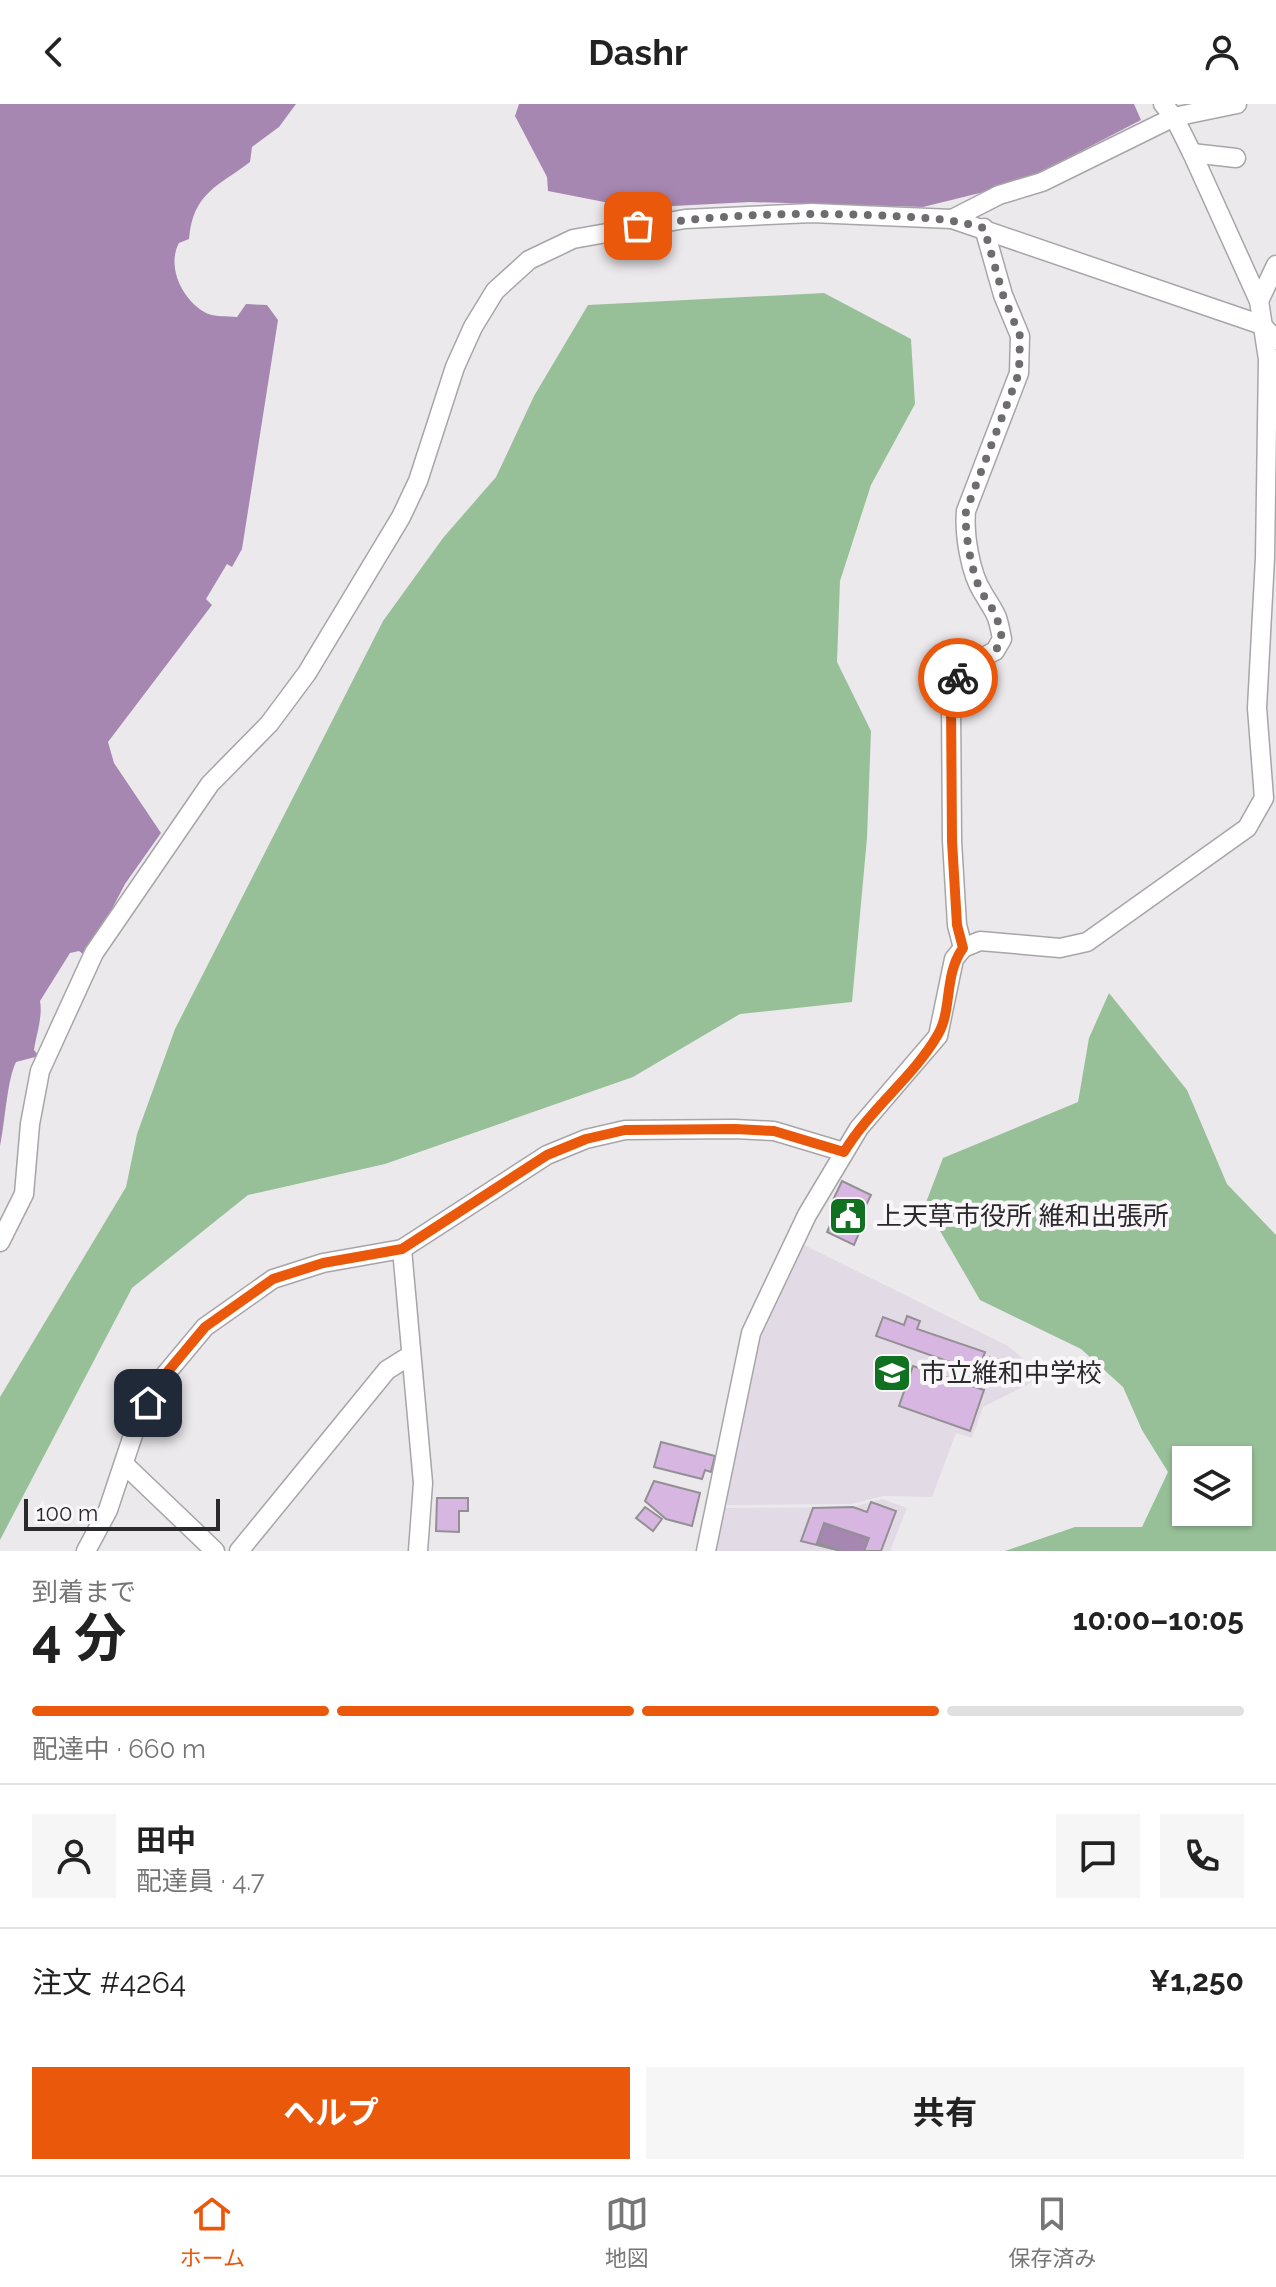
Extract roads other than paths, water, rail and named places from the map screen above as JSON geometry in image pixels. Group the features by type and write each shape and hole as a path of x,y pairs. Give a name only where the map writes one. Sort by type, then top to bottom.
{"street":[{"path":"952,219 999,195 1042,182 1168,110 1237,104"},
{"path":"706,1551 751,1333 807,1215 859,1128 938,1036 954,959 963,948 980,941 1060,948 1087,942 1247,828 1260,808 1264,784 1257,708 1265,558 1268,359 1259,301 1192,153 1168,110"},
{"path":"1192,153 1236,158"},
{"path":"0,1242 24,1194 30,1124 40,1071 94,953 210,784 269,724 307,673 401,517 418,481 455,367 473,327 495,291 529,260 573,239 615,229 750,213 952,219 1262,325 1276,340"},
{"path":"963,948 957,925 952,841 951,701 962,668 995,651 1002,639 996,609 981,591 964,528 966,511 1019,373 1020,336 1003,295 984,228"},
{"path":"1259,301 1276,265"},
{"path":"86,1551 108,1510 137,1423 159,1382 205,1327 273,1279 323,1263 402,1249 547,1155 586,1139 625,1130 774,1131 844,1152"},
{"path":"402,1249 423,1483 418,1551"},
{"path":"239,1551 387,1370 411,1355"},
{"path":"124,1464 215,1551"}],"place":[{"name":"上天草市役所 維和出張所","path":"848,1216"},
{"name":"市立維和中学校","path":"892,1373"}]}
